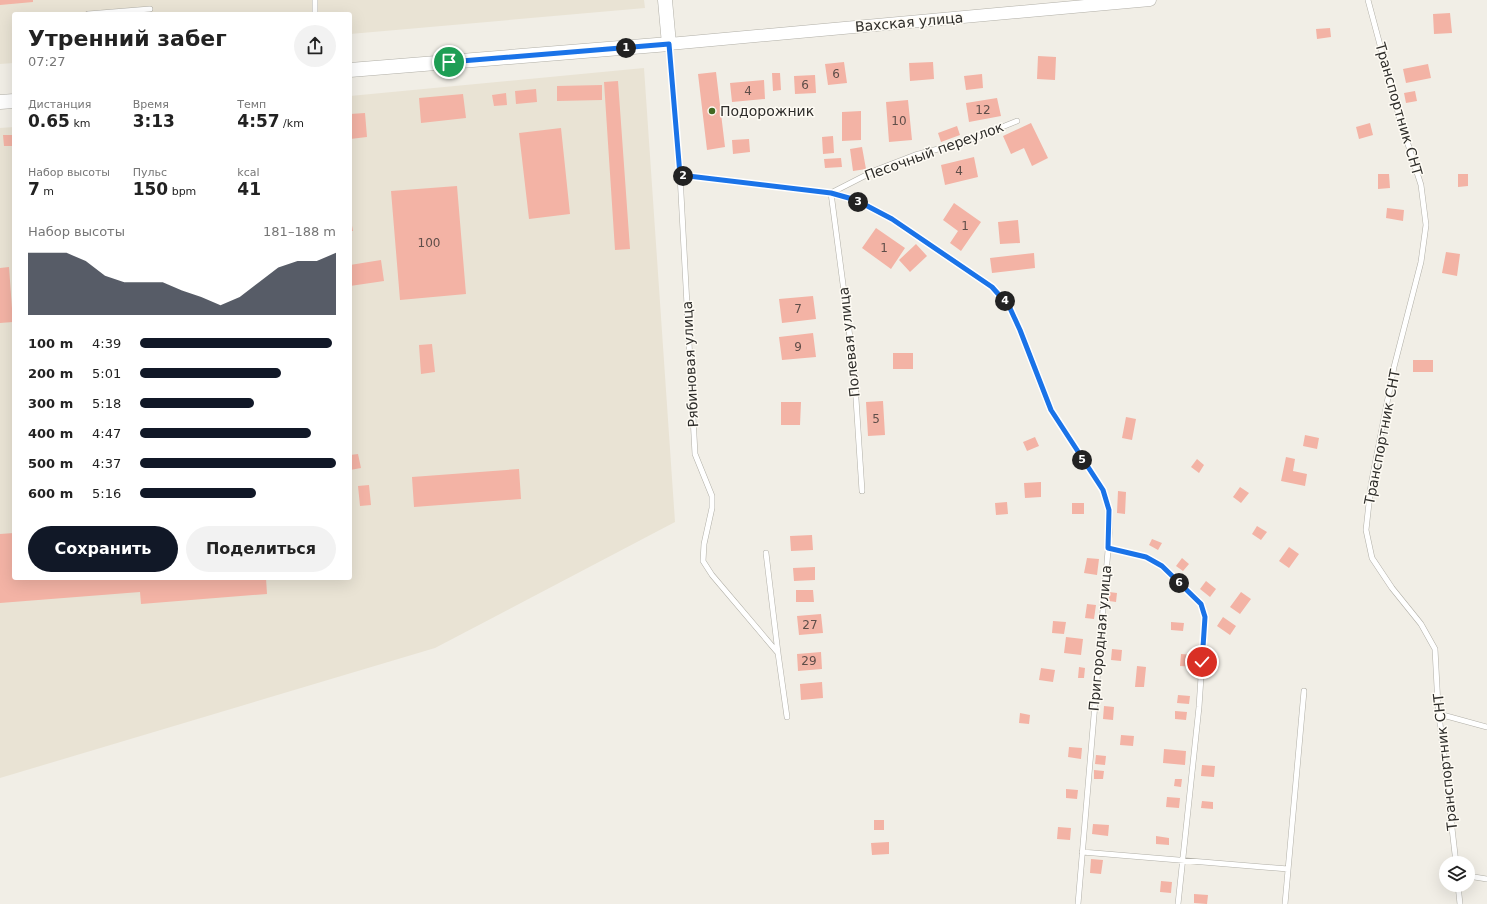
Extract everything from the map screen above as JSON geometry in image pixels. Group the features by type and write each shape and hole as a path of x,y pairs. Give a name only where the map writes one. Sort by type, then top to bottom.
{"main road":[{"path":"352,70 669,44 664,0"},
{"path":"0,102 12,101"}],"street":[{"name":"Вахская улица","path":"669,44 1150,0"}],"lane":[{"path":"315,0 315,12"},
{"name":"Транспортник СНТ","path":"1368,0 1421,186 1426,225 1421,262 1394,367 1371,485 1366,530 1372,558 1392,588 1421,624 1435,649 1439,714 1455,856"},
{"path":"113,12 150,9"},
{"name":"Рябиновая улица","path":"669,44 680,175 695,454 712,496 712,508 704,544 703,561 712,575 778,654"},
{"name":"Песочный переулок","path":"831,193 882,168 915,155 965,142 1017,121"},
{"name":"Пригородная улица","path":"680,175 831,193 856,200 892,219 992,287 1009,306 1020,330 1051,410 1103,490 1109,510 1108,548 1078,904"},
{"name":"Полевая улица","path":"831,193 854,368 862,491"},
{"path":"1108,548 1146,557 1162,566 1201,604 1205,617 1199,707 1181,860 1178,904"},
{"path":"766,553 787,717"},
{"path":"1285,904 1304,691"},
{"path":"1439,714 1487,727"},
{"path":"1082,852 1288,869"},
{"path":"1475,877 1487,879"},
{"path":"1459,892 1460,904"}],"shaded area":[{"path":"0,0 644,0 645,8 352,34 352,12 12,12 12,63 0,64"},
{"path":"644,68 675,522 435,648 0,778 0,128 12,127 12,580 352,580 352,96"}],"building":[{"path":"0,0 33,0 33,2 0,5"},
{"path":"1450,13 1452,33 1434,34 1433,14"},
{"path":"1330,28 1331,37 1317,39 1316,29"},
{"path":"1038,56 1056,57 1055,80 1037,79"},
{"path":"844,62 847,83 828,85 825,64"},
{"path":"933,62 934,79 910,81 909,63"},
{"path":"1428,64 1431,78 1406,83 1403,69"},
{"name":"Подорожник","path":"716,72 725,147 707,150 698,74"},
{"path":"772,73 780,73 781,90 773,91"},
{"path":"982,74 983,88 966,90 964,76"},
{"path":"815,75 816,93 795,94 794,76"},
{"path":"764,80 765,99 732,102 730,83"},
{"path":"618,81 630,249 615,250 604,82"},
{"path":"602,85 602,100 557,101 557,86"},
{"path":"536,89 537,102 516,104 515,91"},
{"path":"1415,91 1417,101 1406,103 1404,93"},
{"path":"506,93 507,105 494,106 492,95"},
{"path":"463,94 466,118 421,123 419,98"},
{"path":"997,98 1001,116 969,122 966,103"},
{"path":"908,100 912,140 889,142 886,102"},
{"path":"861,111 861,140 842,141 842,112"},
{"path":"365,113 367,137 352,139 352,114"},
{"path":"1031,123 1048,158 1032,166 1024,148 1011,154 1003,136"},
{"path":"1370,123 1373,135 1359,139 1356,127"},
{"path":"957,126 960,135 941,142 938,133"},
{"path":"561,128 570,214 529,219 519,133"},
{"path":"3,135 12,135 12,146 4,146"},
{"path":"833,136 834,153 823,154 822,137"},
{"path":"749,139 750,152 733,154 732,140"},
{"path":"862,147 866,169 853,171 850,149"},
{"path":"974,157 978,177 945,185 941,165"},
{"path":"841,158 842,167 825,168 824,159"},
{"path":"1378,174 1389,174 1390,188 1378,189"},
{"path":"1458,174 1468,174 1468,186 1458,187"},
{"path":"457,186 466,294 400,300 391,191"},
{"path":"954,203 981,222 961,251 950,243 958,231 943,220"},
{"path":"1387,208 1404,210 1403,221 1386,218"},
{"path":"1018,220 1020,243 1000,244 998,222"},
{"path":"876,228 905,248 891,269 862,248"},
{"path":"916,244 927,256 910,272 899,260"},
{"path":"1446,252 1460,254 1457,276 1442,273"},
{"path":"1034,253 1035,268 992,273 990,258"},
{"path":"381,260 384,281 352,286 352,265"},
{"path":"9,267 12,322 0,323 0,268"},
{"path":"813,296 816,319 782,323 779,299"},
{"path":"813,333 816,357 782,360 779,337"},
{"path":"432,344 435,372 421,374 419,345"},
{"path":"893,353 913,353 913,369 893,369"},
{"path":"1413,360 1433,360 1433,372 1413,372"},
{"path":"883,401 885,435 868,436 866,402"},
{"path":"781,402 801,402 800,425 781,425"},
{"path":"1126,417 1136,419 1132,440 1122,438"},
{"path":"1305,435 1319,438 1317,449 1303,446"},
{"path":"1035,437 1039,446 1027,451 1023,442"},
{"path":"358,454 361,468 352,470 352,455"},
{"path":"1286,457 1295,459 1293,471 1307,474 1305,486 1281,481"},
{"path":"1197,459 1204,465 1199,473 1191,467"},
{"path":"519,469 521,499 414,507 412,477"},
{"path":"1041,482 1041,497 1025,498 1024,483"},
{"path":"369,485 371,505 360,506 358,486"},
{"path":"1240,487 1249,493 1241,503 1233,497"},
{"path":"1118,491 1126,492 1125,514 1117,513"},
{"path":"1007,502 1008,514 996,515 995,503"},
{"path":"1072,503 1084,503 1084,514 1072,514"},
{"path":"1257,526 1267,532 1261,540 1252,534"},
{"path":"12,533 12,580 266,580 267,594 141,604 140,592 0,603 0,534"},
{"path":"812,535 813,550 791,551 790,536"},
{"path":"1152,539 1162,543 1158,550 1149,545"},
{"path":"1289,547 1299,554 1289,568 1279,561"},
{"path":"1087,558 1099,559 1097,575 1084,573"},
{"path":"1182,558 1189,564 1183,571 1176,566"},
{"path":"815,567 815,580 794,581 793,568"},
{"path":"1206,581 1216,589 1210,597 1200,589"},
{"path":"796,590 813,590 814,602 796,602"},
{"path":"1109,592 1117,593 1116,602 1109,601"},
{"path":"1241,592 1251,599 1240,614 1230,607"},
{"path":"1087,604 1096,605 1094,619 1085,618"},
{"path":"821,614 823,633 799,635 797,616"},
{"path":"1223,617 1236,626 1230,635 1217,626"},
{"path":"1053,621 1066,622 1064,634 1052,633"},
{"path":"1171,622 1184,623 1183,631 1171,630"},
{"path":"1066,637 1083,639 1081,655 1064,653"},
{"path":"1112,649 1122,650 1121,661 1111,660"},
{"path":"821,652 822,669 798,671 797,654"},
{"path":"1181,654 1196,655 1195,667 1180,666"},
{"path":"1137,666 1146,667 1144,687 1135,687"},
{"path":"1079,667 1085,668 1084,678 1078,678"},
{"path":"1041,668 1055,670 1053,682 1039,680"},
{"path":"822,682 823,698 801,700 800,684"},
{"path":"1178,695 1190,696 1189,704 1177,703"},
{"path":"1104,706 1114,707 1113,720 1103,719"},
{"path":"1175,711 1187,712 1186,720 1175,719"},
{"path":"1020,713 1030,715 1029,724 1019,723"},
{"path":"1121,735 1134,736 1133,746 1120,745"},
{"path":"1069,747 1082,748 1081,759 1068,757"},
{"path":"1164,749 1186,751 1185,765 1163,763"},
{"path":"1096,755 1106,756 1105,765 1095,764"},
{"path":"1202,765 1215,766 1214,777 1201,776"},
{"path":"1094,770 1104,771 1103,779 1094,779"},
{"path":"1175,779 1182,779 1181,787 1174,786"},
{"path":"1066,789 1078,790 1077,799 1066,798"},
{"path":"1167,797 1180,798 1179,808 1166,807"},
{"path":"1202,801 1213,802 1213,809 1201,808"},
{"path":"874,820 884,820 884,830 874,830"},
{"path":"1093,824 1109,825 1108,836 1092,834"},
{"path":"1058,827 1071,828 1070,840 1057,839"},
{"path":"1156,836 1169,838 1169,845 1156,844"},
{"path":"889,842 889,854 872,855 871,843"},
{"path":"1091,859 1103,860 1101,874 1090,873"},
{"path":"1161,881 1172,882 1171,893 1160,892"},
{"path":"1194,894 1208,895 1207,904 1194,903"}],"place":[{"name":"Подорожник","path":"712,111"}],"route":[{"path":"449,62 669,44 680,175 831,193 856,200 892,219 992,287 1009,306 1020,330 1051,410 1103,490 1109,510 1110,527 1108,548 1146,557 1162,566 1201,604 1205,617 1202,662"}]}
